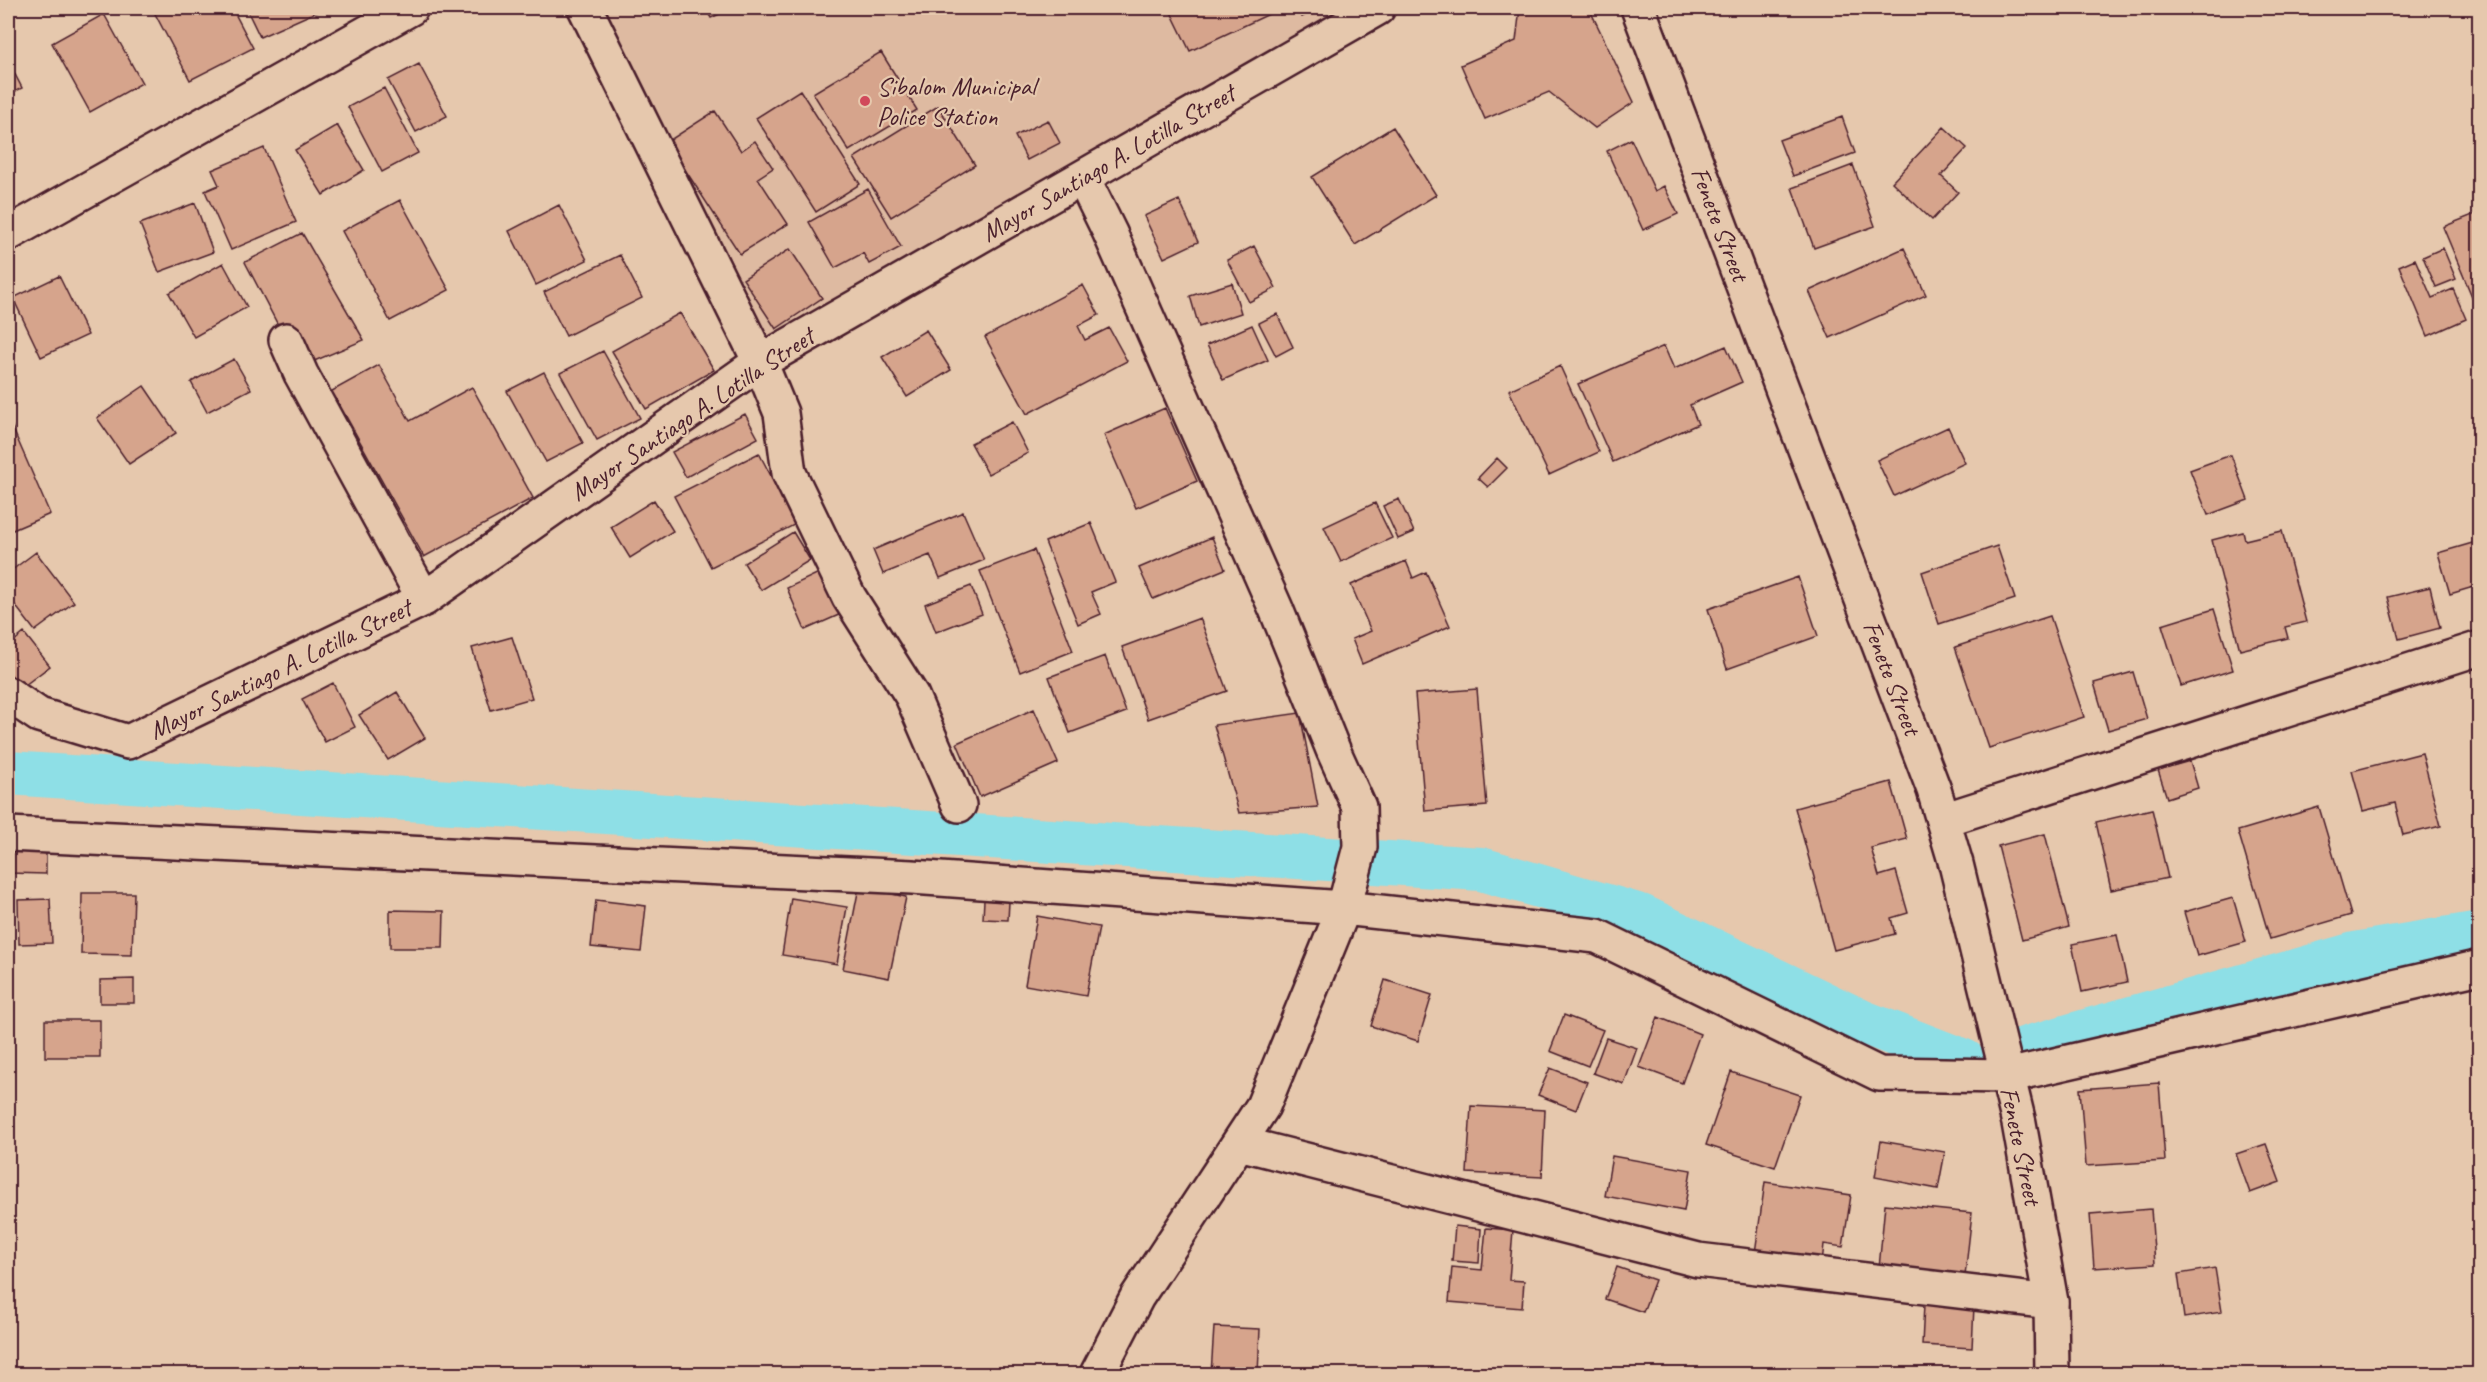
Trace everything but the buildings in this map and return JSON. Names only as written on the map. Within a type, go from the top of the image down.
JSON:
[{"type":"street","points":[[8,234],[411,8]]},
{"type":"street","points":[[585,8],[760,362],[781,413],[789,473],[849,597],[912,696],[958,805]]},
{"type":"street","name":"Mayor Santiago A. Lotilla Street","points":[[8,694],[39,714],[128,742],[424,599],[760,362],[1378,8]]},
{"type":"street","name":"Fenete Street","points":[[1638,8],[1926,768],[1943,820],[2019,1123],[2051,1302],[2052,1374]]},
{"type":"street","points":[[1083,178],[1110,233],[1276,609],[1359,807],[1360,847],[1347,899],[1263,1106],[1137,1298],[1097,1374]]},
{"type":"street","points":[[286,340],[301,374],[424,599]]},
{"type":"street","points":[[1943,820],[2480,648]]},
{"type":"street","points":[[8,834],[1347,899],[1597,936],[1879,1074],[2007,1076],[2480,967]]},
{"type":"street","points":[[1239,1143],[1698,1260],[2051,1302]]},
{"type":"shaded area","points":[[606,8],[1347,8],[767,337]]},
{"type":"waterway","points":[[8,773],[1481,869],[1641,916],[1863,1022],[1964,1061]]},
{"type":"waterway","points":[[2027,1048],[2355,954],[2480,933]]},
{"type":"place","name":"Sibalom Municipal Police Station","points":[[865,101]]}]
